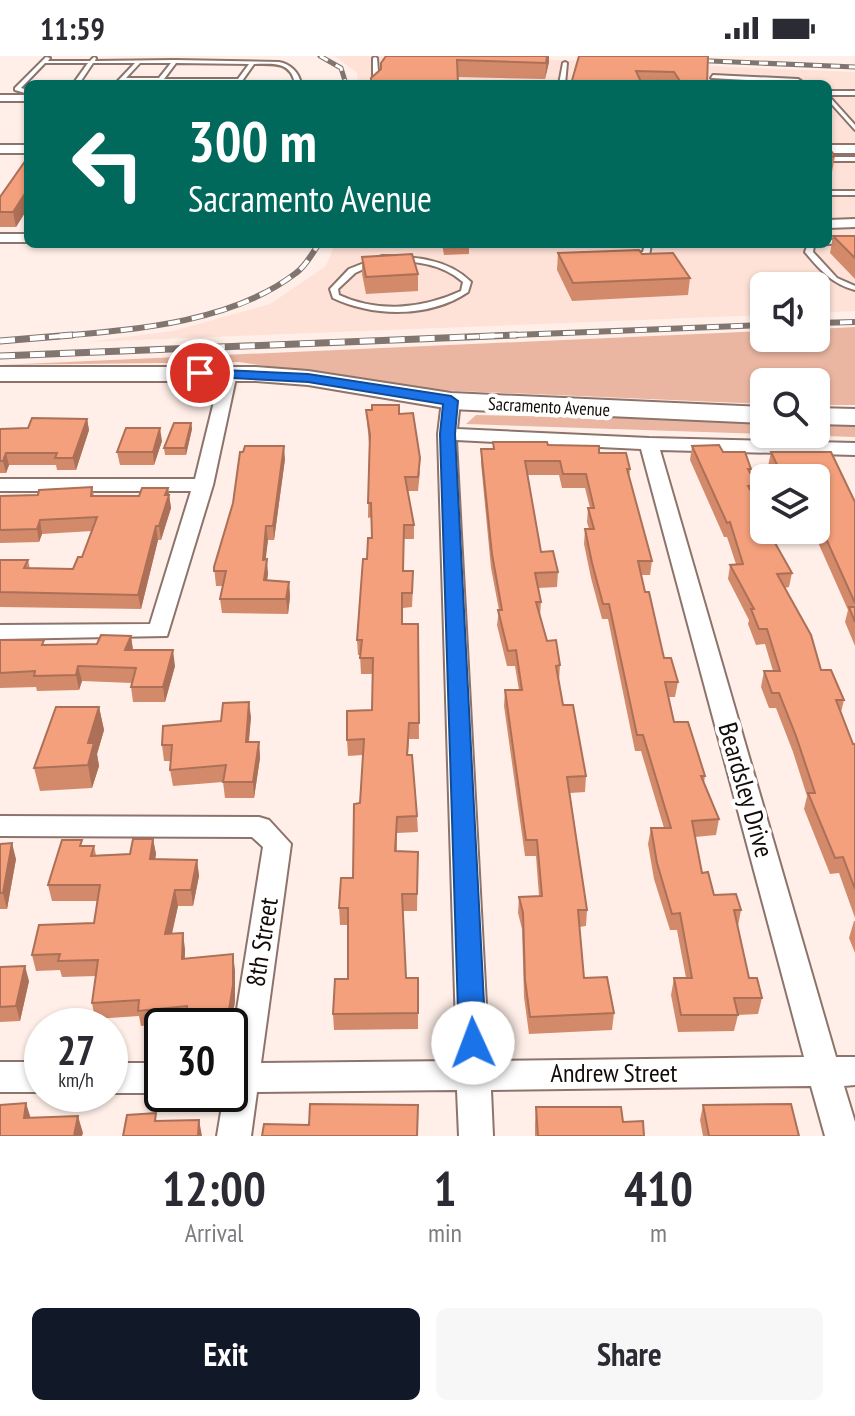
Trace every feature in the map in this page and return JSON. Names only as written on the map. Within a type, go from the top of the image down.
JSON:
[{"type":"main road","name":"Sacramento Avenue","points":[[0,374],[229,373],[308,378],[451,401],[750,415]]},
{"type":"main road","points":[[830,416],[855,417]]},
{"type":"street","points":[[0,98],[24,98]]},
{"type":"street","points":[[0,149],[24,149]]},
{"type":"street","points":[[832,149],[855,149]]},
{"type":"street","points":[[832,224],[855,223]]},
{"type":"street","points":[[0,238],[24,238]]},
{"type":"street","points":[[0,632],[159,631],[203,485],[229,373]]},
{"type":"street","points":[[451,401],[447,434],[476,1136]]},
{"type":"street","points":[[447,434],[853,452]]},
{"type":"street","name":"Beardsley Drive","points":[[649,444],[840,1071],[842,1136]]},
{"type":"street","points":[[0,485],[203,485]]},
{"type":"street","name":"8th Street","points":[[0,826],[259,827],[277,844],[248,1010]]},
{"type":"street","name":"Andrew Street","points":[[248,1078],[840,1071]]},
{"type":"street","points":[[0,1077],[24,1077]]},
{"type":"street","name":"8th Street","points":[[234,1136],[235,1112]]},
{"type":"lane","points":[[26,80],[50,56]]},
{"type":"lane","points":[[375,58],[375,80]]},
{"type":"lane","points":[[45,62],[94,59],[283,63],[298,80]]},
{"type":"lane","points":[[79,80],[94,59]]},
{"type":"lane","points":[[160,80],[175,61]]},
{"type":"lane","points":[[123,80],[139,62]]},
{"type":"lane","points":[[240,80],[253,62]]},
{"type":"lane","points":[[563,80],[565,63]]},
{"type":"lane","points":[[713,77],[774,80]]},
{"type":"lane","points":[[832,95],[855,93]]},
{"type":"lane","points":[[832,100],[855,128]]},
{"type":"lane","points":[[832,159],[855,159]]},
{"type":"lane","points":[[832,193],[855,193]]},
{"type":"lane","points":[[832,242],[855,240]]},
{"type":"lane","points":[[380,248],[382,258]]},
{"type":"lane","points":[[617,256],[646,254],[647,248]]},
{"type":"lane","points":[[812,248],[809,252],[832,279],[843,286],[855,288]]},
{"type":"lane","points":[[382,258],[414,260],[458,272],[467,282],[464,292],[432,305],[407,307],[362,305],[336,296],[334,289],[352,271],[382,258]]},
{"type":"shaded area","points":[[335,56],[457,56],[855,72],[855,311],[830,312],[830,272],[750,272],[750,316],[87,342],[173,331],[270,304],[326,266],[333,248],[832,248],[832,80],[358,80],[357,73]]},
{"type":"shaded area","points":[[855,327],[855,405],[830,405],[830,368],[750,368],[750,403],[435,390],[239,362],[0,365],[750,332],[750,352],[830,352],[830,328]]},
{"type":"shaded area","points":[[476,415],[750,421],[750,434],[466,424]]},
{"type":"shaded area","points":[[830,422],[855,423],[855,437],[830,436]]},
{"type":"building","points":[[386,56],[547,56],[546,63],[457,60],[458,80],[371,80],[381,69]]},
{"type":"building","points":[[579,56],[708,56],[707,80],[679,80],[674,72],[636,71],[640,80],[572,80]]},
{"type":"building","points":[[24,163],[24,195],[13,212],[0,212],[0,197]]},
{"type":"building","points":[[833,236],[855,236],[855,258]]},
{"type":"building","points":[[639,250],[642,254],[673,253],[690,278],[573,283],[558,253]]},
{"type":"building","points":[[412,254],[418,274],[366,277],[362,257]]},
{"type":"building","points":[[372,405],[399,405],[399,414],[413,413],[420,458],[418,477],[405,477],[414,525],[404,525],[403,571],[413,571],[412,593],[402,593],[402,624],[418,624],[419,723],[409,723],[407,755],[412,755],[417,816],[397,817],[395,851],[418,852],[417,894],[402,894],[406,978],[418,978],[418,1013],[333,1014],[335,979],[348,979],[348,908],[339,908],[341,878],[353,878],[354,804],[360,803],[364,739],[347,740],[347,711],[372,710],[373,658],[360,658],[362,640],[357,640],[363,559],[367,559],[368,538],[372,538],[371,503],[368,503],[370,435],[366,410],[372,410]]},
{"type":"building","points":[[32,418],[87,419],[73,458],[55,458],[57,453],[6,453],[0,461],[0,429],[28,428]]},
{"type":"building","points":[[174,423],[191,423],[185,448],[164,448]]},
{"type":"building","points":[[126,428],[160,428],[153,452],[117,452]]},
{"type":"building","points":[[493,442],[599,446],[599,453],[626,453],[630,469],[627,469],[652,561],[638,561],[645,592],[649,592],[664,658],[671,658],[678,682],[665,682],[674,722],[688,722],[705,776],[701,776],[719,819],[692,821],[702,873],[708,872],[714,895],[736,894],[741,910],[734,910],[749,978],[757,978],[762,998],[734,998],[738,1015],[681,1015],[674,978],[692,978],[680,913],[672,914],[657,863],[651,828],[671,828],[643,735],[637,735],[609,604],[603,604],[592,563],[585,529],[594,529],[588,508],[594,508],[586,474],[563,474],[560,461],[525,461],[541,552],[553,551],[558,572],[535,573],[541,602],[536,602],[547,641],[556,640],[560,665],[556,666],[563,705],[573,705],[586,776],[567,777],[587,910],[578,910],[584,978],[607,977],[614,1013],[530,1017],[525,980],[523,913],[519,897],[542,896],[537,840],[526,840],[505,690],[522,690],[516,650],[508,651],[498,610],[502,610],[492,554],[481,449],[494,449]]},
{"type":"building","points":[[719,445],[723,452],[745,452],[750,466],[750,544],[776,544],[792,573],[777,574],[811,635],[821,670],[831,670],[844,700],[836,700],[855,744],[855,889],[843,857],[835,858],[808,793],[815,793],[796,736],[779,693],[772,693],[764,671],[780,671],[767,629],[759,629],[751,609],[754,609],[730,565],[743,564],[730,522],[727,523],[692,446]]},
{"type":"building","points":[[245,446],[284,446],[273,526],[266,526],[263,560],[267,559],[264,580],[289,582],[286,599],[220,599],[226,571],[214,571],[214,567],[233,503],[240,452]]},
{"type":"building","points":[[771,452],[831,452],[855,502],[855,603],[828,544],[830,464],[777,464]]},
{"type":"building","points":[[92,487],[91,496],[139,496],[142,488],[168,488],[165,495],[169,495],[159,526],[156,526],[138,595],[0,592],[0,560],[28,560],[24,568],[73,569],[78,557],[82,557],[97,517],[40,520],[37,529],[0,530],[0,496],[38,495],[39,490]]},
{"type":"building","points":[[849,607],[855,607],[855,622]]},
{"type":"building","points":[[101,635],[131,636],[125,650],[173,650],[163,687],[131,687],[136,668],[78,666],[76,675],[34,676],[35,671],[0,673],[0,640],[44,640],[42,645],[97,644]]},
{"type":"building","points":[[249,702],[246,742],[259,742],[253,782],[223,782],[226,765],[170,770],[172,745],[162,745],[163,726],[221,721],[223,703]]},
{"type":"building","points":[[56,707],[99,707],[88,743],[94,743],[88,765],[34,768]]},
{"type":"building","points":[[133,839],[153,839],[150,859],[197,860],[191,890],[175,890],[165,934],[183,933],[182,959],[233,954],[229,1008],[187,1006],[138,1011],[139,1000],[92,1003],[98,960],[58,961],[60,954],[32,955],[39,925],[94,923],[100,885],[48,885],[62,840],[82,840],[80,846],[94,846],[91,856],[130,854]]},
{"type":"building","points":[[12,843],[3,893],[0,893],[0,844]]},
{"type":"building","points":[[25,966],[16,1006],[0,1007],[0,967]]},
{"type":"building","points":[[24,1103],[24,1118],[78,1116],[74,1136],[0,1136],[0,1105]]},
{"type":"building","points":[[310,1104],[418,1105],[417,1136],[262,1136],[264,1124],[309,1125]]},
{"type":"building","points":[[791,1104],[799,1136],[709,1136],[703,1105]]},
{"type":"building","points":[[536,1107],[621,1107],[623,1122],[643,1121],[644,1136],[538,1136]]},
{"type":"building","points":[[156,1113],[155,1121],[199,1120],[198,1136],[123,1136],[127,1115]]},
{"type":"railway","points":[[320,56],[341,68],[345,80]]},
{"type":"railway","points":[[687,60],[855,67]]},
{"type":"railway","points":[[56,336],[178,322],[241,304],[296,273],[316,248]]},
{"type":"railway","points":[[830,323],[855,322]]},
{"type":"railway","points":[[467,337],[750,326]]},
{"type":"railway","points":[[56,336],[72,335]]},
{"type":"railway","points":[[0,356],[516,335]]},
{"type":"railway","points":[[0,341],[56,336]]},
{"type":"railway","points":[[49,337],[56,336]]},
{"type":"route","points":[[200,373],[308,378],[451,401],[447,434],[473,1043]]}]
